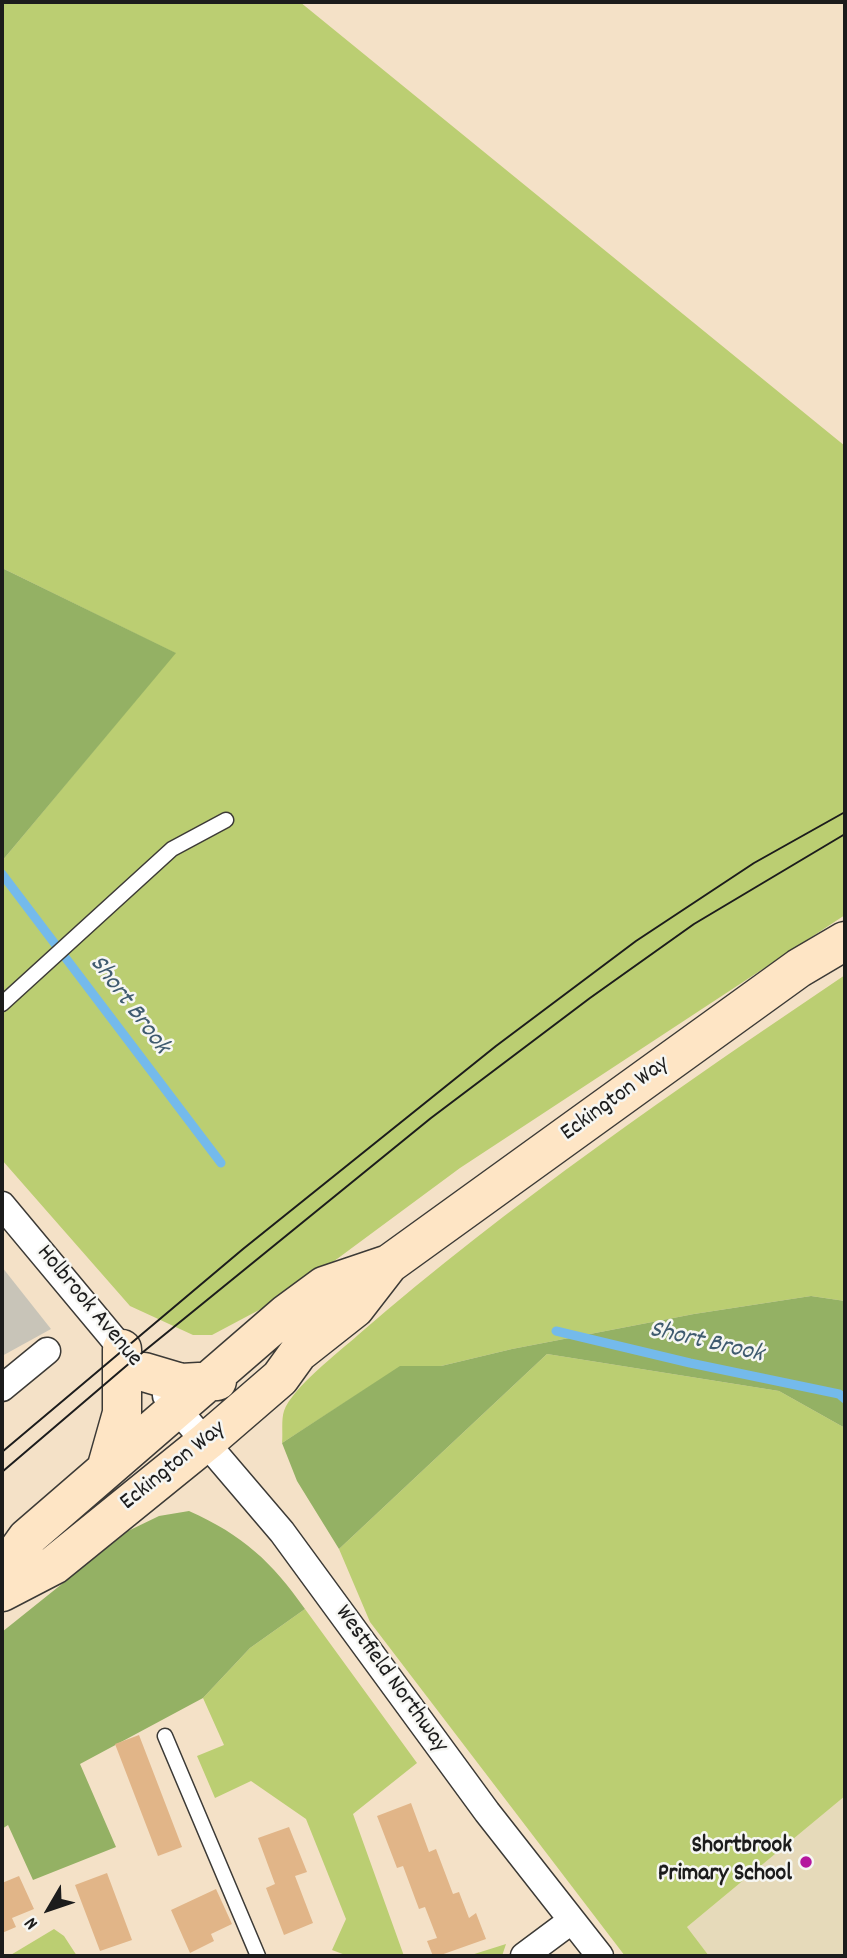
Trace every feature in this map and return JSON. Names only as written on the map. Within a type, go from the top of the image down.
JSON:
[{"type":"main road","name":"Eckington Way","points":[[2,1592],[54,1565],[207,1440],[280,1378],[298,1353],[355,1308],[389,1264],[799,968],[845,941]]},
{"type":"main road","name":"Eckington Way","points":[[2,1573],[27,1538],[107,1466],[286,1314],[324,1286],[389,1264]]},
{"type":"main road","points":[[107,1466],[133,1361],[191,1395],[271,1368],[298,1353]]},
{"type":"street","name":"Holbrook Avenue","points":[[2,1205],[133,1361]]},
{"type":"street","points":[[2,1388],[47,1351]]},
{"type":"street","name":"Westfield Northway","points":[[191,1395],[207,1440],[282,1532],[571,1921],[600,1956]]},
{"type":"street","points":[[524,1956],[571,1921]]},
{"type":"lane","points":[[2,1004],[172,849],[226,820]]},
{"type":"lane","points":[[165,1736],[258,1956]]},
{"type":"shaded area","points":[[2,1267],[51,1329],[2,1356]]},
{"type":"shaded area","name":"Shortbrook Primary School","points":[[845,1796],[845,1956],[709,1956],[687,1927]]},
{"type":"green space","points":[[2,2],[300,2],[845,446],[845,915],[460,1168],[291,1293],[212,1335],[193,1335],[130,1306],[2,1160],[2,861],[175,653],[2,568]]},
{"type":"green space","points":[[2,568],[176,653],[2,861]]},
{"type":"green space","points":[[845,975],[845,1301],[811,1296],[694,1314],[512,1349],[441,1366],[400,1367],[282,1443],[284,1411],[296,1392],[328,1360],[416,1286],[596,1148]]},
{"type":"green space","points":[[811,1296],[845,1301],[845,1428],[779,1391],[547,1354],[339,1549],[297,1481],[282,1443],[400,1366],[441,1366],[512,1349],[694,1314]]},
{"type":"green space","points":[[547,1354],[779,1391],[845,1428],[845,1796],[687,1927],[709,1956],[625,1956],[370,1622],[339,1549]]},
{"type":"green space","points":[[189,1511],[225,1530],[255,1551],[281,1577],[305,1609],[250,1648],[203,1698],[80,1764],[116,1847],[33,1880],[8,1825],[2,1829],[2,1632],[128,1531],[159,1516]]},
{"type":"green space","points":[[305,1609],[417,1763],[353,1814],[404,1956],[348,1956],[332,1950],[346,1919],[306,1819],[251,1781],[215,1798],[197,1756],[224,1745],[203,1698],[250,1648]]},
{"type":"green space","points":[[54,1929],[64,1936],[77,1956],[9,1956]]},
{"type":"green space","points":[[506,1944],[502,1956],[468,1956]]},
{"type":"building","points":[[139,1735],[182,1847],[158,1856],[115,1744]]},
{"type":"building","points":[[411,1803],[429,1852],[436,1849],[453,1894],[459,1892],[469,1918],[476,1913],[486,1939],[438,1956],[433,1956],[427,1941],[437,1938],[425,1907],[419,1909],[403,1866],[397,1868],[377,1816]]},
{"type":"building","points":[[289,1827],[307,1872],[295,1876],[313,1923],[284,1935],[266,1888],[275,1884],[258,1838]]},
{"type":"building","points":[[107,1873],[132,1940],[100,1951],[75,1885]]},
{"type":"building","points":[[19,1876],[34,1909],[12,1918],[16,1927],[2,1933],[2,1883]]},
{"type":"building","points":[[216,1889],[232,1924],[211,1934],[214,1941],[190,1953],[171,1910]]},
{"type":"waterway","name":"Short Brook","points":[[2,874],[221,1163]]},
{"type":"waterway","name":"Short Brook","points":[[556,1331],[690,1363],[839,1394],[845,1399]]},
{"type":"tram line","points":[[2,1452],[243,1249],[496,1046],[636,941],[754,863],[845,812]]},
{"type":"tram line","points":[[2,1472],[132,1361],[431,1118],[590,998],[694,924],[845,834]]},
{"type":"place","name":"Shortbrook Primary School","points":[[806,1862]]}]
